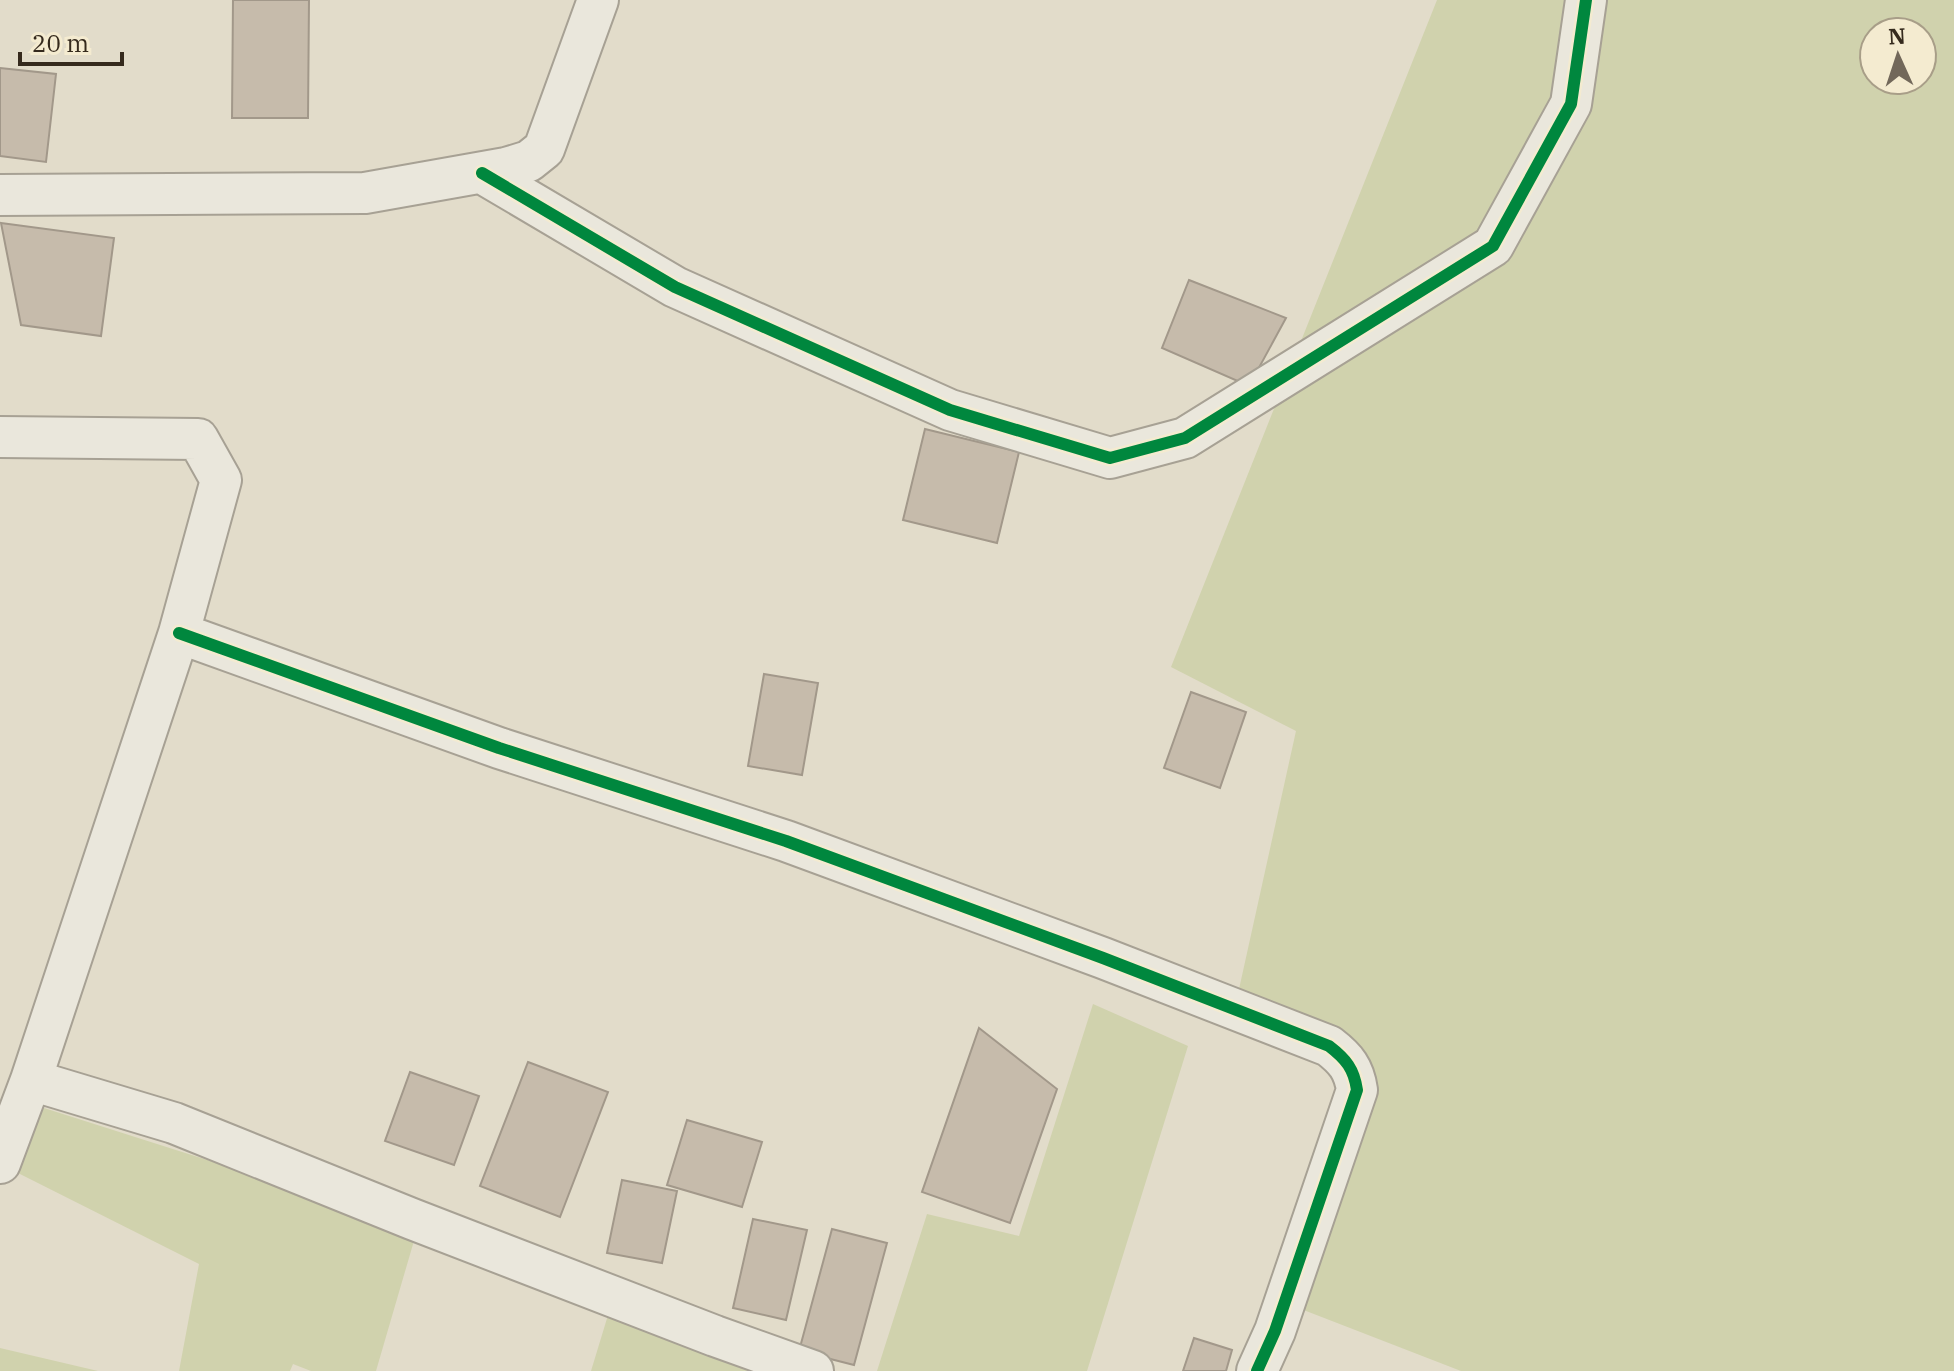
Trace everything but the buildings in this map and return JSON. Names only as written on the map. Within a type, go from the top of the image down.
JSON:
[{"type":"street","points":[[0,195],[365,193],[482,173],[529,161],[544,149],[598,0]]},
{"type":"street","points":[[482,173],[675,287],[950,410],[1110,458],[1185,438],[1493,246],[1571,104],[1586,0]]},
{"type":"street","points":[[0,437],[198,439],[221,480],[179,633],[31,1080],[0,1163]]},
{"type":"street","points":[[179,633],[499,748],[800,847],[1103,958],[1329,1046],[1344,1057],[1353,1071],[1357,1090],[1275,1331],[1257,1371]]},
{"type":"street","points":[[31,1080],[174,1123],[484,1247],[813,1371]]},
{"type":"green space","points":[[1437,0],[1954,0],[1954,1371],[1461,1371],[1265,1295],[1350,1069],[1230,1030],[1296,731],[1171,667]]},
{"type":"green space","points":[[1093,1004],[1188,1046],[1087,1371],[877,1371],[927,1214],[1019,1236]]},
{"type":"green space","points":[[44,1108],[418,1227],[376,1371],[311,1371],[293,1364],[290,1371],[179,1371],[199,1264],[12,1170]]},
{"type":"green space","points":[[612,1302],[796,1371],[591,1371]]},
{"type":"green space","points":[[0,1348],[98,1371],[0,1371]]},
{"type":"cycle path","points":[[482,173],[675,287],[950,410],[1110,458],[1185,438],[1493,246],[1571,104],[1586,0]]},
{"type":"cycle path","points":[[179,633],[499,748],[786,841],[1103,958],[1329,1046],[1348,1065],[1357,1090],[1275,1331],[1257,1371]]}]
